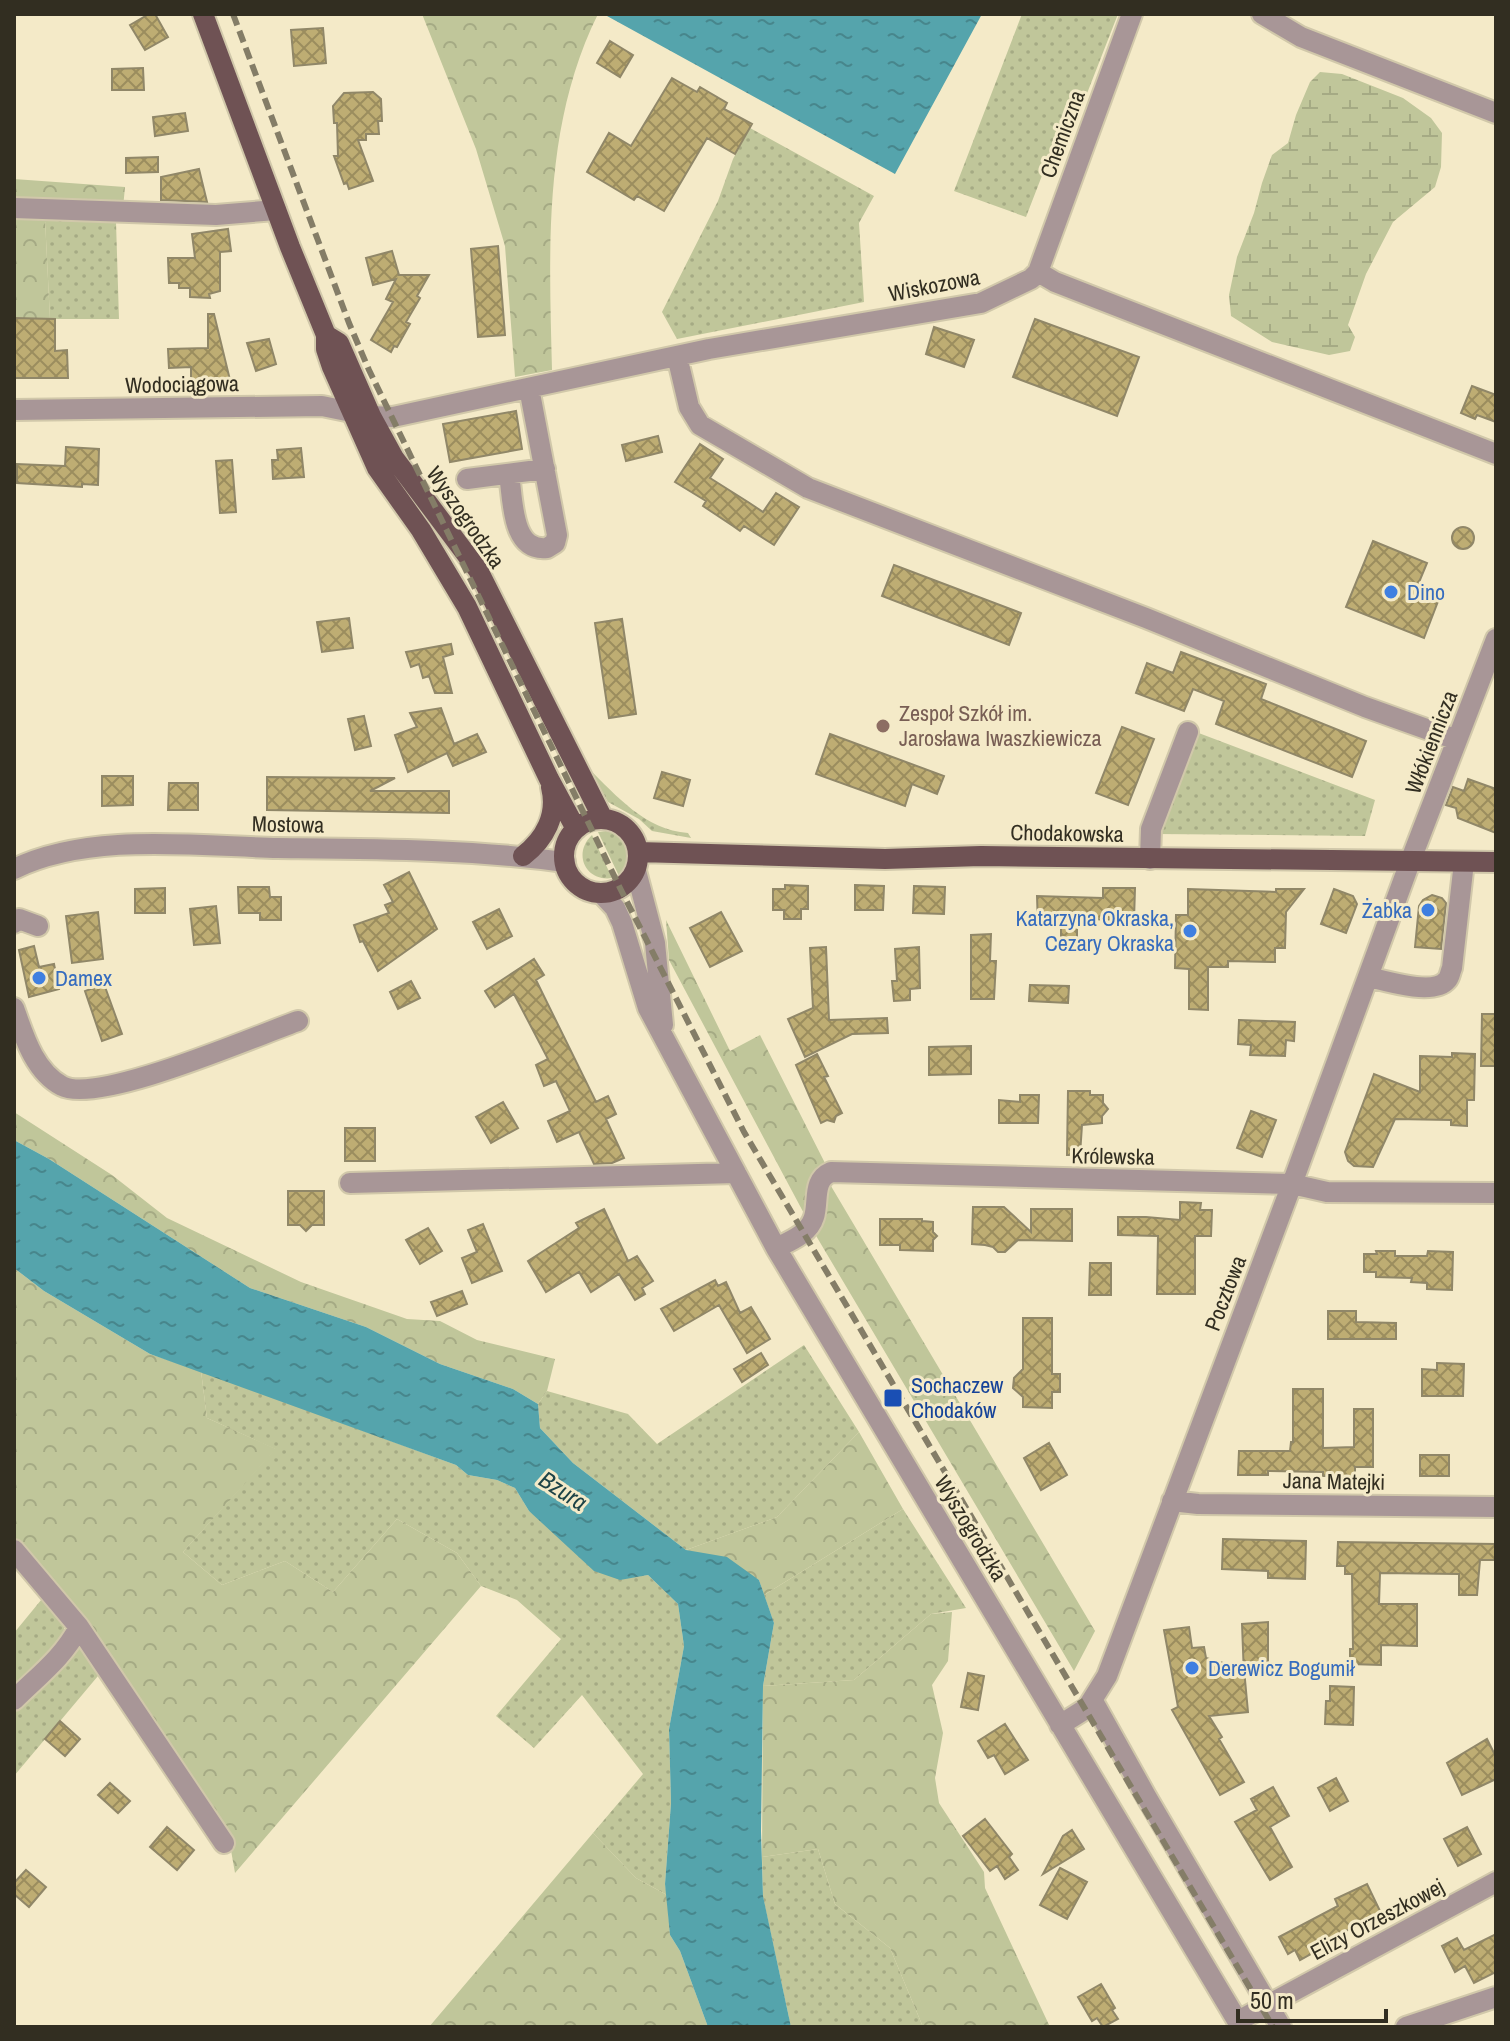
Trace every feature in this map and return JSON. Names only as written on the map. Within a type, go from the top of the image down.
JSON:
[{"type":"main road","name":"Wyszogrodzka","points":[[203,14],[326,335],[326,349],[350,412],[377,468],[421,530],[467,607],[576,829]]},
{"type":"main road","name":"Wyszogrodzka","points":[[326,335],[339,343],[371,416],[394,458],[478,570],[603,819]]},
{"type":"main road","points":[[523,856],[535,847],[550,822],[553,808],[549,779]]},
{"type":"main road","points":[[603,819],[623,826],[636,842],[637,861],[620,888],[601,893],[581,887],[573,880],[565,862],[565,847],[576,829],[589,821],[603,819]]},
{"type":"main road","name":"Chodakowska","points":[[637,861],[981,856],[1496,862]]},
{"type":"street","name":"Chemiczna","points":[[1038,272],[1132,14]]},
{"type":"street","points":[[1262,14],[1301,37],[1496,113]]},
{"type":"street","points":[[14,208],[216,215],[276,210]]},
{"type":"street","points":[[1038,272],[1055,282],[1496,454]]},
{"type":"street","name":"Wiskozowa","points":[[350,412],[393,417],[677,356],[981,303],[1031,279],[1038,272]]},
{"type":"street","points":[[677,356],[689,407],[700,425],[808,488],[1146,618],[1365,707],[1457,740]]},
{"type":"street","points":[[509,474],[518,529],[523,540],[529,546],[547,548],[555,543],[557,535],[529,388]]},
{"type":"street","name":"Wodociągowa","points":[[14,410],[322,406],[350,412]]},
{"type":"street","points":[[467,479],[545,469]]},
{"type":"street","name":"Włókiennicza","points":[[1410,862],[1496,639]]},
{"type":"street","points":[[1150,859],[1151,829],[1188,732]]},
{"type":"street","name":"Mostowa","points":[[14,869],[56,853],[107,846],[394,850],[523,856],[565,862]]},
{"type":"street","name":"Wyszogrodzka","points":[[637,861],[655,943],[661,1011],[668,1048]]},
{"type":"street","name":"Pocztowa","points":[[1060,1725],[1087,1708],[1107,1676],[1410,862]]},
{"type":"street","points":[[1369,977],[1399,985],[1423,987],[1437,986],[1447,980],[1452,968],[1464,862]]},
{"type":"street","name":"Wyszogrodzka","points":[[601,893],[615,908],[622,923],[648,1008],[776,1248],[1240,2024]]},
{"type":"street","points":[[14,923],[19,919],[38,926]]},
{"type":"street","points":[[14,1008],[29,1049],[45,1072],[60,1085],[73,1090],[117,1085],[298,1021]]},
{"type":"street","name":"Królewska","points":[[776,1248],[796,1238],[809,1226],[815,1217],[818,1187],[826,1174],[831,1172],[1292,1184],[1327,1192],[1496,1193]]},
{"type":"street","points":[[350,1183],[736,1173]]},
{"type":"street","name":"Jana Matejki","points":[[1172,1501],[1198,1504],[1496,1507]]},
{"type":"street","points":[[14,1550],[79,1627],[224,1843]]},
{"type":"street","points":[[14,1700],[54,1664],[79,1627]]},
{"type":"street","points":[[1093,1701],[1281,2027]]},
{"type":"street","name":"Elizy Orzeszkowej","points":[[1240,2024],[1269,2005],[1496,1882]]},
{"type":"street","points":[[1406,2027],[1496,1997]]},
{"type":"green space","points":[[422,14],[598,14],[580,56],[558,144],[551,233],[552,370],[515,377],[505,246],[476,149]]},
{"type":"green space","points":[[1022,14],[1118,14],[1077,119],[1065,116],[1026,217],[954,191]]},
{"type":"green space","points":[[1320,72],[1342,74],[1403,98],[1431,118],[1442,133],[1441,167],[1435,187],[1393,222],[1366,274],[1348,325],[1355,337],[1350,351],[1329,355],[1272,342],[1231,316],[1229,295],[1237,257],[1272,155],[1288,143],[1310,82]]},
{"type":"green space","points":[[750,128],[874,196],[859,223],[864,302],[677,339],[662,312],[718,201],[733,159]]},
{"type":"green space","points":[[14,179],[125,187],[123,208],[14,203]]},
{"type":"green space","points":[[14,218],[45,219],[50,319],[14,318]]},
{"type":"green space","points":[[45,219],[116,222],[119,319],[50,319]]},
{"type":"green space","points":[[1196,732],[1375,800],[1365,836],[1157,834]]},
{"type":"green space","points":[[588,768],[633,810],[658,826],[688,833],[691,838],[652,831],[639,819],[608,802]]},
{"type":"green space","points":[[606,831],[621,837],[628,849],[628,862],[619,876],[598,832]]},
{"type":"green space","points":[[592,835],[612,878],[595,876],[585,865],[583,850]]},
{"type":"green space","points":[[666,920],[730,1051],[760,1035],[828,1169],[808,1221],[669,960]]},
{"type":"green space","points":[[14,1112],[112,1175],[167,1218],[301,1282],[407,1319],[440,1321],[477,1340],[555,1359],[547,1391],[538,1404],[513,1389],[440,1364],[366,1327],[250,1288],[49,1159],[14,1140]]},
{"type":"green space","points":[[828,1181],[1095,1631],[1074,1671],[815,1234],[824,1220]]},
{"type":"green space","points":[[14,1268],[44,1291],[150,1354],[201,1371],[207,1418],[276,1449],[183,1552],[222,1585],[285,1561],[333,1592],[397,1519],[457,1553],[481,1586],[235,1873],[229,1839],[86,1624],[56,1583],[14,1539]]},
{"type":"green space","points":[[804,1345],[859,1432],[777,1517],[686,1550],[573,1463],[540,1428],[538,1404],[547,1391],[628,1414],[657,1444]]},
{"type":"green space","points":[[201,1371],[456,1465],[468,1475],[497,1480],[515,1488],[529,1511],[620,1579],[648,1575],[678,1604],[684,1646],[669,1729],[671,1803],[665,1884],[667,1895],[636,1878],[593,1833],[643,1774],[582,1695],[534,1748],[496,1716],[561,1639],[517,1600],[481,1586],[457,1553],[397,1519],[333,1592],[285,1561],[222,1585],[183,1552],[275,1449],[207,1418]]},
{"type":"green space","points":[[859,1432],[903,1509],[764,1595],[759,1580],[686,1550],[777,1517]]},
{"type":"green space","points":[[903,1509],[966,1608],[931,1614],[854,1680],[763,1686],[774,1623],[764,1595]]},
{"type":"green space","points":[[46,1594],[64,1627],[65,1635],[14,1693],[14,1633]]},
{"type":"green space","points":[[952,1612],[948,1661],[932,1685],[943,1733],[935,1778],[939,1803],[984,1872],[985,1888],[1050,2027],[923,2027],[890,1948],[835,1904],[818,1849],[762,1857],[763,1686],[854,1680],[931,1614]]},
{"type":"green space","points":[[83,1645],[103,1670],[14,1776],[14,1709],[77,1646]]},
{"type":"green space","points":[[593,1833],[636,1878],[667,1895],[670,1935],[680,1951],[708,2027],[429,2027]]},
{"type":"green space","points":[[818,1849],[835,1904],[890,1948],[923,2027],[791,2027],[763,1897],[762,1857]]},
{"type":"water","points":[[982,14],[895,174],[607,16]]},
{"type":"water","name":"Bzura","points":[[14,1140],[49,1159],[250,1288],[366,1327],[440,1364],[513,1389],[538,1404],[540,1428],[573,1463],[686,1550],[727,1557],[759,1580],[774,1623],[763,1686],[763,1896],[791,2027],[708,2027],[680,1951],[670,1935],[665,1884],[671,1803],[669,1729],[684,1646],[678,1604],[648,1575],[620,1580],[594,1571],[529,1511],[515,1488],[497,1480],[468,1475],[456,1465],[150,1354],[44,1291],[14,1268]]},
{"type":"building","points":[[149,14],[155,14],[168,37],[145,50],[130,25]]},
{"type":"building","points":[[323,28],[326,63],[294,66],[291,30]]},
{"type":"building","points":[[610,41],[633,55],[620,77],[597,63]]},
{"type":"building","points":[[143,68],[144,90],[112,90],[112,69]]},
{"type":"building","points":[[672,78],[697,92],[700,87],[727,103],[724,109],[752,124],[735,154],[707,138],[664,211],[637,196],[634,200],[587,172],[609,133],[631,146]]},
{"type":"building","points":[[373,92],[381,99],[379,134],[366,134],[366,140],[358,140],[373,181],[349,189],[347,183],[344,184],[334,156],[338,156],[333,106],[344,93]]},
{"type":"building","points":[[185,113],[188,131],[155,136],[153,117]]},
{"type":"building","points":[[158,157],[158,172],[126,173],[126,158]]},
{"type":"building","points":[[199,169],[207,202],[161,200],[161,177]]},
{"type":"building","points":[[228,229],[231,251],[220,252],[220,291],[209,294],[210,298],[190,297],[190,288],[179,288],[179,283],[169,283],[168,258],[195,258],[192,234]]},
{"type":"building","points":[[498,246],[505,335],[478,337],[471,249]]},
{"type":"building","points":[[392,251],[399,275],[429,275],[406,322],[410,324],[391,352],[371,340],[393,302],[386,299],[396,279],[373,285],[366,258]]},
{"type":"building","points":[[208,314],[214,314],[230,380],[222,382],[221,386],[191,386],[191,367],[169,368],[168,349],[208,348]]},
{"type":"building","points":[[14,318],[55,319],[55,351],[67,350],[68,378],[14,378]]},
{"type":"building","points":[[1035,319],[1139,357],[1117,416],[1013,377]]},
{"type":"building","points":[[934,327],[974,340],[964,367],[926,354]]},
{"type":"building","points":[[269,339],[276,364],[256,371],[247,343]]},
{"type":"building","points":[[1472,386],[1496,395],[1496,422],[1461,413]]},
{"type":"building","points":[[516,411],[522,449],[450,462],[443,424]]},
{"type":"building","points":[[658,436],[662,452],[626,461],[622,445]]},
{"type":"building","points":[[700,444],[723,459],[710,478],[763,512],[776,493],[799,507],[774,545],[744,526],[740,531],[703,506],[706,501],[675,482]]},
{"type":"building","points":[[66,447],[99,449],[98,485],[17,483],[17,464],[65,466]]},
{"type":"building","points":[[301,448],[304,477],[273,479],[272,460],[278,460],[277,450]]},
{"type":"building","points":[[232,460],[236,512],[220,513],[216,461]]},
{"type":"building","points":[[1463,527],[1471,530],[1474,538],[1471,546],[1463,549],[1455,546],[1452,538],[1455,530]]},
{"type":"building","name":"Dino","points":[[1373,541],[1427,563],[1417,587],[1440,596],[1424,638],[1346,607]]},
{"type":"building","points":[[894,565],[1021,613],[1009,645],[882,596]]},
{"type":"building","points":[[349,618],[353,648],[322,652],[317,622]]},
{"type":"building","points":[[622,619],[636,714],[609,718],[595,623]]},
{"type":"building","points":[[451,644],[453,654],[443,657],[452,693],[435,693],[429,676],[423,678],[419,664],[411,667],[406,652]]},
{"type":"building","points":[[1181,652],[1266,684],[1261,699],[1366,741],[1352,777],[1216,724],[1224,701],[1193,689],[1184,711],[1136,693],[1147,663],[1173,673]]},
{"type":"building","points":[[441,708],[454,744],[477,734],[486,752],[453,766],[447,753],[408,772],[395,735],[417,727],[410,713]]},
{"type":"building","points":[[364,716],[371,746],[355,750],[348,719]]},
{"type":"building","points":[[1122,727],[1154,739],[1128,805],[1096,793]]},
{"type":"building","points":[[830,734],[944,776],[937,794],[912,784],[905,806],[816,774]]},
{"type":"building","points":[[662,772],[690,780],[683,806],[654,798]]},
{"type":"building","points":[[102,776],[133,776],[133,805],[102,806]]},
{"type":"building","points":[[267,777],[395,778],[370,791],[449,791],[449,813],[267,810]]},
{"type":"building","points":[[1468,779],[1496,789],[1496,833],[1458,818],[1456,808],[1446,805],[1453,787],[1464,791]]},
{"type":"building","points":[[169,783],[198,783],[198,810],[168,810]]},
{"type":"building","points":[[409,872],[437,929],[378,971],[363,941],[360,942],[354,925],[389,913],[385,905],[393,902],[384,885]]},
{"type":"building","points":[[785,885],[808,886],[808,909],[801,909],[801,919],[784,919],[784,910],[773,910],[773,889],[785,889]]},
{"type":"building","points":[[855,885],[884,886],[883,910],[855,910]]},
{"type":"building","points":[[914,886],[945,887],[944,914],[913,913]]},
{"type":"building","points":[[238,887],[269,887],[270,897],[281,897],[281,920],[260,920],[260,913],[239,913]]},
{"type":"building","points":[[165,888],[165,913],[135,913],[135,889]]},
{"type":"building","points":[[1103,888],[1135,888],[1134,920],[1077,919],[1077,944],[1061,943],[1061,927],[1038,926],[1037,896],[1103,898]]},
{"type":"building","points":[[1188,889],[1276,892],[1276,889],[1304,889],[1286,912],[1285,948],[1275,948],[1275,962],[1228,961],[1228,967],[1208,967],[1208,1010],[1189,1009],[1189,969],[1175,968],[1176,915],[1188,915]]},
{"type":"building","points":[[1334,889],[1353,896],[1357,904],[1346,933],[1321,924]]},
{"type":"building","points":[[1432,895],[1446,903],[1441,949],[1415,947],[1419,906]]},
{"type":"building","points":[[216,906],[220,943],[194,945],[190,909]]},
{"type":"building","points":[[499,909],[512,936],[487,949],[473,922]]},
{"type":"building","points":[[98,912],[103,959],[72,963],[66,916]]},
{"type":"building","points":[[721,912],[742,951],[710,967],[690,928]]},
{"type":"building","points":[[991,934],[990,961],[996,961],[994,999],[971,999],[971,935]]},
{"type":"building","points":[[34,946],[39,967],[54,964],[59,989],[29,997],[19,950]]},
{"type":"building","points":[[826,947],[829,1020],[887,1018],[888,1033],[852,1034],[805,1057],[788,1019],[813,1008],[810,948]]},
{"type":"building","points":[[919,947],[920,988],[910,989],[910,1000],[894,1001],[892,981],[897,981],[895,949]]},
{"type":"building","points":[[534,959],[544,975],[536,980],[596,1102],[608,1096],[616,1114],[606,1119],[624,1158],[612,1163],[594,1164],[579,1132],[557,1142],[548,1121],[570,1111],[556,1081],[544,1086],[536,1065],[548,1059],[514,994],[495,1007],[485,991]]},
{"type":"building","points":[[411,981],[420,998],[398,1009],[390,992]]},
{"type":"building","points":[[104,984],[122,1034],[102,1041],[85,991]]},
{"type":"building","points":[[1030,985],[1069,986],[1068,1003],[1029,1001]]},
{"type":"building","points":[[1482,1014],[1496,1014],[1496,1066],[1481,1066]]},
{"type":"building","points":[[1239,1020],[1295,1022],[1294,1041],[1286,1040],[1285,1056],[1250,1055],[1251,1045],[1238,1044]]},
{"type":"building","points":[[971,1046],[971,1074],[929,1075],[929,1047]]},
{"type":"building","points":[[1452,1053],[1475,1054],[1474,1100],[1467,1100],[1467,1126],[1451,1125],[1451,1120],[1395,1119],[1373,1167],[1354,1166],[1348,1161],[1345,1152],[1374,1074],[1420,1092],[1420,1056],[1452,1057]]},
{"type":"building","points":[[817,1054],[828,1076],[824,1077],[842,1113],[836,1116],[834,1122],[827,1120],[821,1123],[796,1065]]},
{"type":"building","points":[[1068,1091],[1090,1091],[1090,1095],[1103,1095],[1103,1103],[1108,1109],[1102,1116],[1102,1123],[1082,1125],[1080,1155],[1067,1155]]},
{"type":"building","points":[[1020,1095],[1039,1095],[1038,1123],[999,1123],[999,1100],[1020,1102]]},
{"type":"building","points":[[503,1102],[518,1128],[491,1143],[476,1117]]},
{"type":"building","points":[[1251,1111],[1276,1120],[1262,1157],[1237,1148]]},
{"type":"building","points":[[345,1128],[375,1128],[375,1161],[345,1161]]},
{"type":"building","points":[[288,1191],[324,1191],[324,1225],[312,1225],[306,1231],[300,1225],[288,1225]]},
{"type":"building","points":[[1180,1202],[1201,1203],[1200,1210],[1212,1210],[1211,1236],[1195,1236],[1195,1294],[1157,1294],[1158,1236],[1118,1235],[1118,1217],[1180,1220]]},
{"type":"building","points":[[973,1207],[1004,1207],[1031,1232],[1031,1209],[1072,1209],[1072,1241],[1018,1240],[1005,1252],[972,1244]]},
{"type":"building","points":[[604,1209],[628,1261],[637,1256],[653,1281],[642,1288],[645,1294],[635,1300],[619,1274],[591,1292],[579,1272],[546,1292],[528,1261],[579,1228],[576,1223]]},
{"type":"building","points":[[880,1219],[933,1222],[933,1232],[937,1236],[933,1240],[933,1251],[900,1250],[900,1245],[880,1245]]},
{"type":"building","points":[[483,1224],[502,1271],[472,1283],[462,1258],[477,1252],[468,1230]]},
{"type":"building","points":[[428,1228],[442,1251],[420,1264],[406,1240]]},
{"type":"building","points":[[1376,1251],[1395,1251],[1395,1256],[1427,1256],[1428,1251],[1453,1252],[1452,1290],[1427,1289],[1427,1283],[1411,1282],[1412,1278],[1376,1277],[1376,1272],[1364,1272],[1364,1254],[1377,1254]]},
{"type":"building","points":[[1090,1263],[1111,1263],[1111,1295],[1089,1295]]},
{"type":"building","points":[[715,1280],[718,1286],[726,1282],[740,1313],[751,1307],[770,1339],[747,1353],[719,1305],[674,1331],[661,1309]]},
{"type":"building","points":[[462,1291],[467,1304],[437,1316],[431,1302]]},
{"type":"building","points":[[1328,1311],[1356,1311],[1356,1322],[1396,1323],[1396,1339],[1328,1339]]},
{"type":"building","points":[[1023,1318],[1052,1318],[1052,1374],[1060,1374],[1060,1392],[1052,1392],[1052,1408],[1023,1407],[1023,1397],[1013,1388],[1014,1378],[1023,1369]]},
{"type":"building","points":[[761,1353],[768,1365],[742,1382],[734,1369]]},
{"type":"building","points":[[1437,1363],[1464,1364],[1463,1396],[1422,1396],[1422,1369],[1437,1370]]},
{"type":"building","points":[[1293,1389],[1323,1389],[1323,1448],[1354,1447],[1354,1409],[1373,1409],[1373,1467],[1355,1467],[1355,1476],[1268,1471],[1268,1475],[1238,1475],[1239,1451],[1290,1451],[1293,1442]]},
{"type":"building","points":[[1049,1443],[1067,1475],[1041,1490],[1024,1458]]},
{"type":"building","points":[[1420,1455],[1449,1455],[1449,1476],[1420,1476]]},
{"type":"building","points":[[1223,1539],[1306,1541],[1305,1579],[1268,1578],[1268,1571],[1222,1569]]},
{"type":"building","points":[[1338,1542],[1496,1544],[1496,1560],[1480,1560],[1477,1595],[1459,1595],[1459,1574],[1380,1573],[1379,1604],[1417,1604],[1417,1646],[1381,1645],[1381,1665],[1350,1664],[1350,1649],[1353,1649],[1352,1574],[1345,1574],[1345,1566],[1337,1566]]},
{"type":"building","points":[[1268,1622],[1268,1674],[1244,1676],[1242,1624]]},
{"type":"building","points":[[1189,1627],[1192,1648],[1204,1647],[1206,1658],[1244,1669],[1248,1712],[1209,1716],[1244,1782],[1220,1795],[1172,1710],[1178,1707],[1164,1630]]},
{"type":"building","points":[[968,1673],[984,1676],[978,1710],[961,1707]]},
{"type":"building","points":[[1330,1686],[1354,1687],[1353,1725],[1325,1724]]},
{"type":"building","points":[[60,1721],[80,1739],[65,1756],[45,1739]]},
{"type":"building","points":[[1005,1724],[1028,1760],[1005,1774],[994,1755],[988,1758],[978,1741]]},
{"type":"building","points":[[1487,1739],[1496,1757],[1496,1779],[1462,1795],[1447,1763]]},
{"type":"building","points":[[1336,1778],[1348,1801],[1330,1811],[1318,1788]]},
{"type":"building","points":[[110,1783],[130,1801],[118,1813],[98,1795]]},
{"type":"building","points":[[1273,1787],[1289,1816],[1270,1827],[1292,1867],[1270,1880],[1235,1822],[1257,1810],[1251,1799]]},
{"type":"building","points":[[985,1819],[1012,1854],[1009,1857],[1018,1870],[1005,1879],[997,1866],[990,1871],[963,1836]]},
{"type":"building","points":[[167,1827],[194,1850],[177,1870],[150,1847]]},
{"type":"building","points":[[1467,1827],[1481,1854],[1458,1866],[1444,1839]]},
{"type":"building","points":[[1072,1830],[1084,1849],[1043,1874],[1063,1836]]},
{"type":"building","points":[[1060,1868],[1087,1882],[1067,1919],[1040,1905]]},
{"type":"building","points":[[26,1870],[46,1887],[29,1907],[14,1894],[14,1883]]},
{"type":"building","points":[[1367,1884],[1381,1913],[1336,1936],[1325,1943],[1327,1945],[1300,1960],[1295,1950],[1288,1954],[1279,1937],[1338,1906],[1335,1899]]},
{"type":"building","points":[[1496,1934],[1496,1972],[1474,1983],[1465,1966],[1455,1972],[1442,1946],[1457,1938],[1464,1950]]},
{"type":"building","points":[[1101,1984],[1118,2019],[1103,2027],[1097,2018],[1092,2021],[1078,1997]]},
{"type":"railway","points":[[233,14],[369,370],[620,888],[744,1132],[1273,2027]]},
{"type":"place","name":"Dino","points":[[1391,592]]},
{"type":"place","name":"Zespoł Szkół im. Jarosława Iwaszkiewicza","points":[[883,726]]},
{"type":"place","name":"Żabka","points":[[1428,910]]},
{"type":"place","name":"Katarzyna Okraska, Cezary Okraska","points":[[1190,931]]},
{"type":"place","name":"Damex","points":[[39,978]]},
{"type":"place","name":"Sochaczew Chodaków","points":[[893,1398]]},
{"type":"place","name":"Derewicz Bogumił","points":[[1192,1668]]}]
